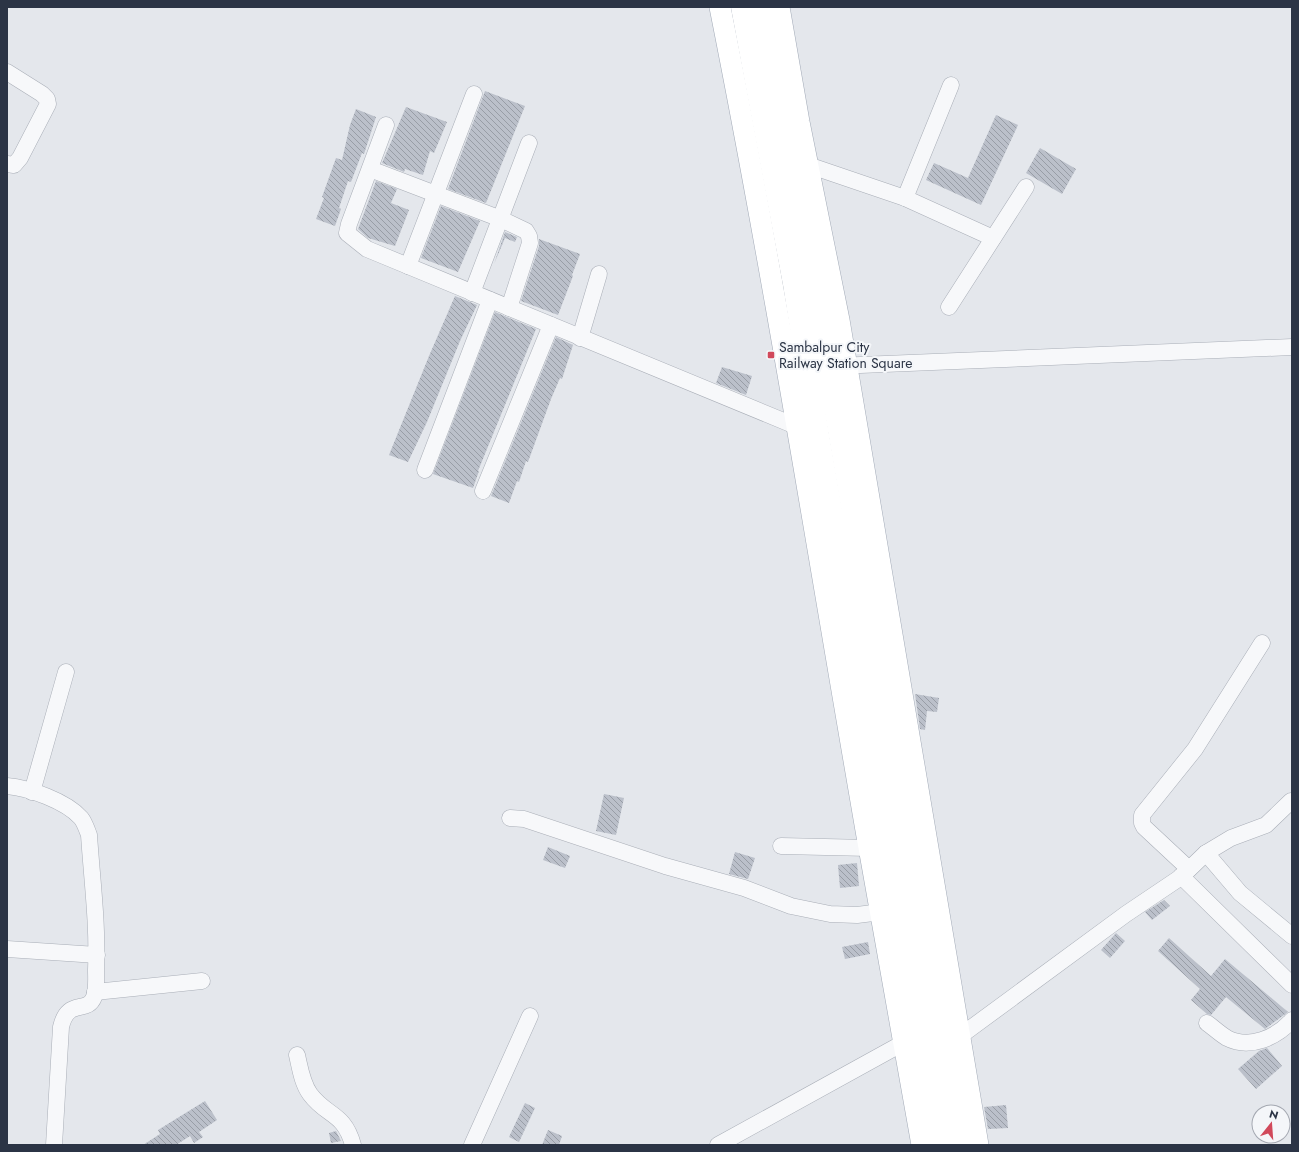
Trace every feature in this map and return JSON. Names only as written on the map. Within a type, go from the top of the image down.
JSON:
[{"type":"highway","points":[[742,7],[794,284],[817,368],[952,1042],[959,1145]]},
{"type":"highway","points":[[760,7],[941,1145]]},
{"type":"main road","points":[[720,7],[817,368]]},
{"type":"main road","points":[[779,7],[808,165],[817,368],[798,427],[869,848],[905,1042],[922,1145]]},
{"type":"main road","points":[[952,1042],[978,1145]]},
{"type":"street","points":[[7,72],[42,94],[47,99],[48,104],[20,158],[14,165],[7,164]]},
{"type":"street","points":[[905,198],[951,85]]},
{"type":"street","points":[[408,266],[474,94]]},
{"type":"street","points":[[386,125],[347,233],[367,249],[798,427]]},
{"type":"street","points":[[472,293],[530,143]]},
{"type":"street","points":[[808,165],[905,198],[994,238]]},
{"type":"street","points":[[370,169],[526,230],[529,236],[530,244],[509,308]]},
{"type":"street","points":[[949,307],[1026,187]]},
{"type":"street","points":[[580,338],[599,274]]},
{"type":"street","points":[[425,470],[490,300]]},
{"type":"street","points":[[483,491],[551,326]]},
{"type":"street","points":[[817,368],[1292,347]]},
{"type":"street","points":[[1262,643],[1195,749],[1142,815],[1142,823],[1185,873],[1292,985]]},
{"type":"street","points":[[32,792],[66,672]]},
{"type":"street","points":[[7,786],[45,796],[69,807],[82,819],[89,835],[97,955],[96,992],[92,1002],[86,1006],[71,1009],[64,1018],[54,1145]]},
{"type":"street","points":[[952,1042],[1185,873],[1206,854],[1231,838],[1266,825],[1291,801]]},
{"type":"street","points":[[510,818],[524,819],[665,866],[744,888],[791,906],[830,914],[856,915],[881,912]]},
{"type":"street","points":[[781,846],[869,848]]},
{"type":"street","points":[[1206,854],[1240,893],[1292,936]]},
{"type":"street","points":[[7,950],[97,955]]},
{"type":"street","points":[[96,992],[202,981]]},
{"type":"street","points":[[472,1145],[530,1016]]},
{"type":"street","points":[[1207,1023],[1228,1038],[1243,1042],[1271,1038],[1284,1029],[1292,1020]]},
{"type":"street","points":[[718,1145],[905,1042]]},
{"type":"street","points":[[297,1055],[303,1079],[309,1092],[318,1103],[344,1124],[349,1132],[353,1145]]},
{"type":"building","points":[[485,91],[525,106],[486,203],[448,189]]},
{"type":"building","points":[[406,107],[447,122],[434,153],[430,151],[423,175],[405,169],[404,172],[382,163]]},
{"type":"building","points":[[356,109],[376,117],[364,154],[362,153],[351,182],[348,181],[335,226],[316,219],[336,158],[342,160],[350,125]]},
{"type":"building","points":[[996,115],[1018,125],[981,205],[926,180],[934,163],[968,178]]},
{"type":"building","points":[[1040,148],[1076,169],[1062,194],[1026,173]]},
{"type":"building","points":[[376,181],[397,189],[391,203],[409,210],[395,246],[368,238],[358,229]]},
{"type":"building","points":[[441,206],[480,221],[458,272],[421,258]]},
{"type":"building","points":[[505,232],[517,237],[515,242],[505,238],[494,264]]},
{"type":"building","points":[[539,239],[580,254],[558,315],[521,301],[539,246]]},
{"type":"building","points":[[455,296],[477,305],[460,341],[427,422],[408,462],[389,455]]},
{"type":"building","points":[[495,312],[536,329],[478,471],[473,488],[433,474]]},
{"type":"building","points":[[556,337],[573,345],[562,379],[560,378],[551,399],[528,462],[526,461],[519,482],[517,481],[509,503],[491,496]]},
{"type":"building","points":[[722,367],[752,376],[746,395],[716,383]]},
{"type":"building","points":[[915,694],[939,698],[937,712],[927,711],[925,730],[920,729]]},
{"type":"building","points":[[604,794],[624,798],[616,835],[596,831]]},
{"type":"building","points":[[548,847],[570,856],[565,868],[543,860]]},
{"type":"building","points":[[735,852],[755,858],[748,879],[729,874]]},
{"type":"building","points":[[857,863],[859,886],[840,888],[838,865]]},
{"type":"building","points":[[1164,900],[1170,906],[1152,920],[1145,912]]},
{"type":"building","points":[[1116,933],[1125,941],[1110,958],[1101,950]]},
{"type":"building","points":[[1169,938],[1211,976],[1225,959],[1288,1012],[1265,1029],[1226,997],[1211,1015],[1207,1014],[1191,1000],[1200,989],[1158,951]]},
{"type":"building","points":[[868,942],[870,954],[845,959],[842,947]]},
{"type":"building","points":[[1267,1048],[1282,1066],[1256,1089],[1238,1069],[1259,1051]]},
{"type":"building","points":[[205,1101],[217,1120],[199,1132],[203,1137],[194,1143],[190,1136],[176,1145],[143,1145],[160,1134],[158,1130]]},
{"type":"building","points":[[525,1103],[535,1108],[519,1142],[509,1137]]},
{"type":"building","points":[[1006,1105],[1008,1128],[988,1129],[984,1107]]},
{"type":"building","points":[[548,1130],[562,1136],[559,1145],[542,1145]]},
{"type":"building","points":[[336,1131],[341,1141],[331,1143],[329,1133]]},
{"type":"place","name":"Sambalpur City Railway Station Square","points":[[771,355]]}]
